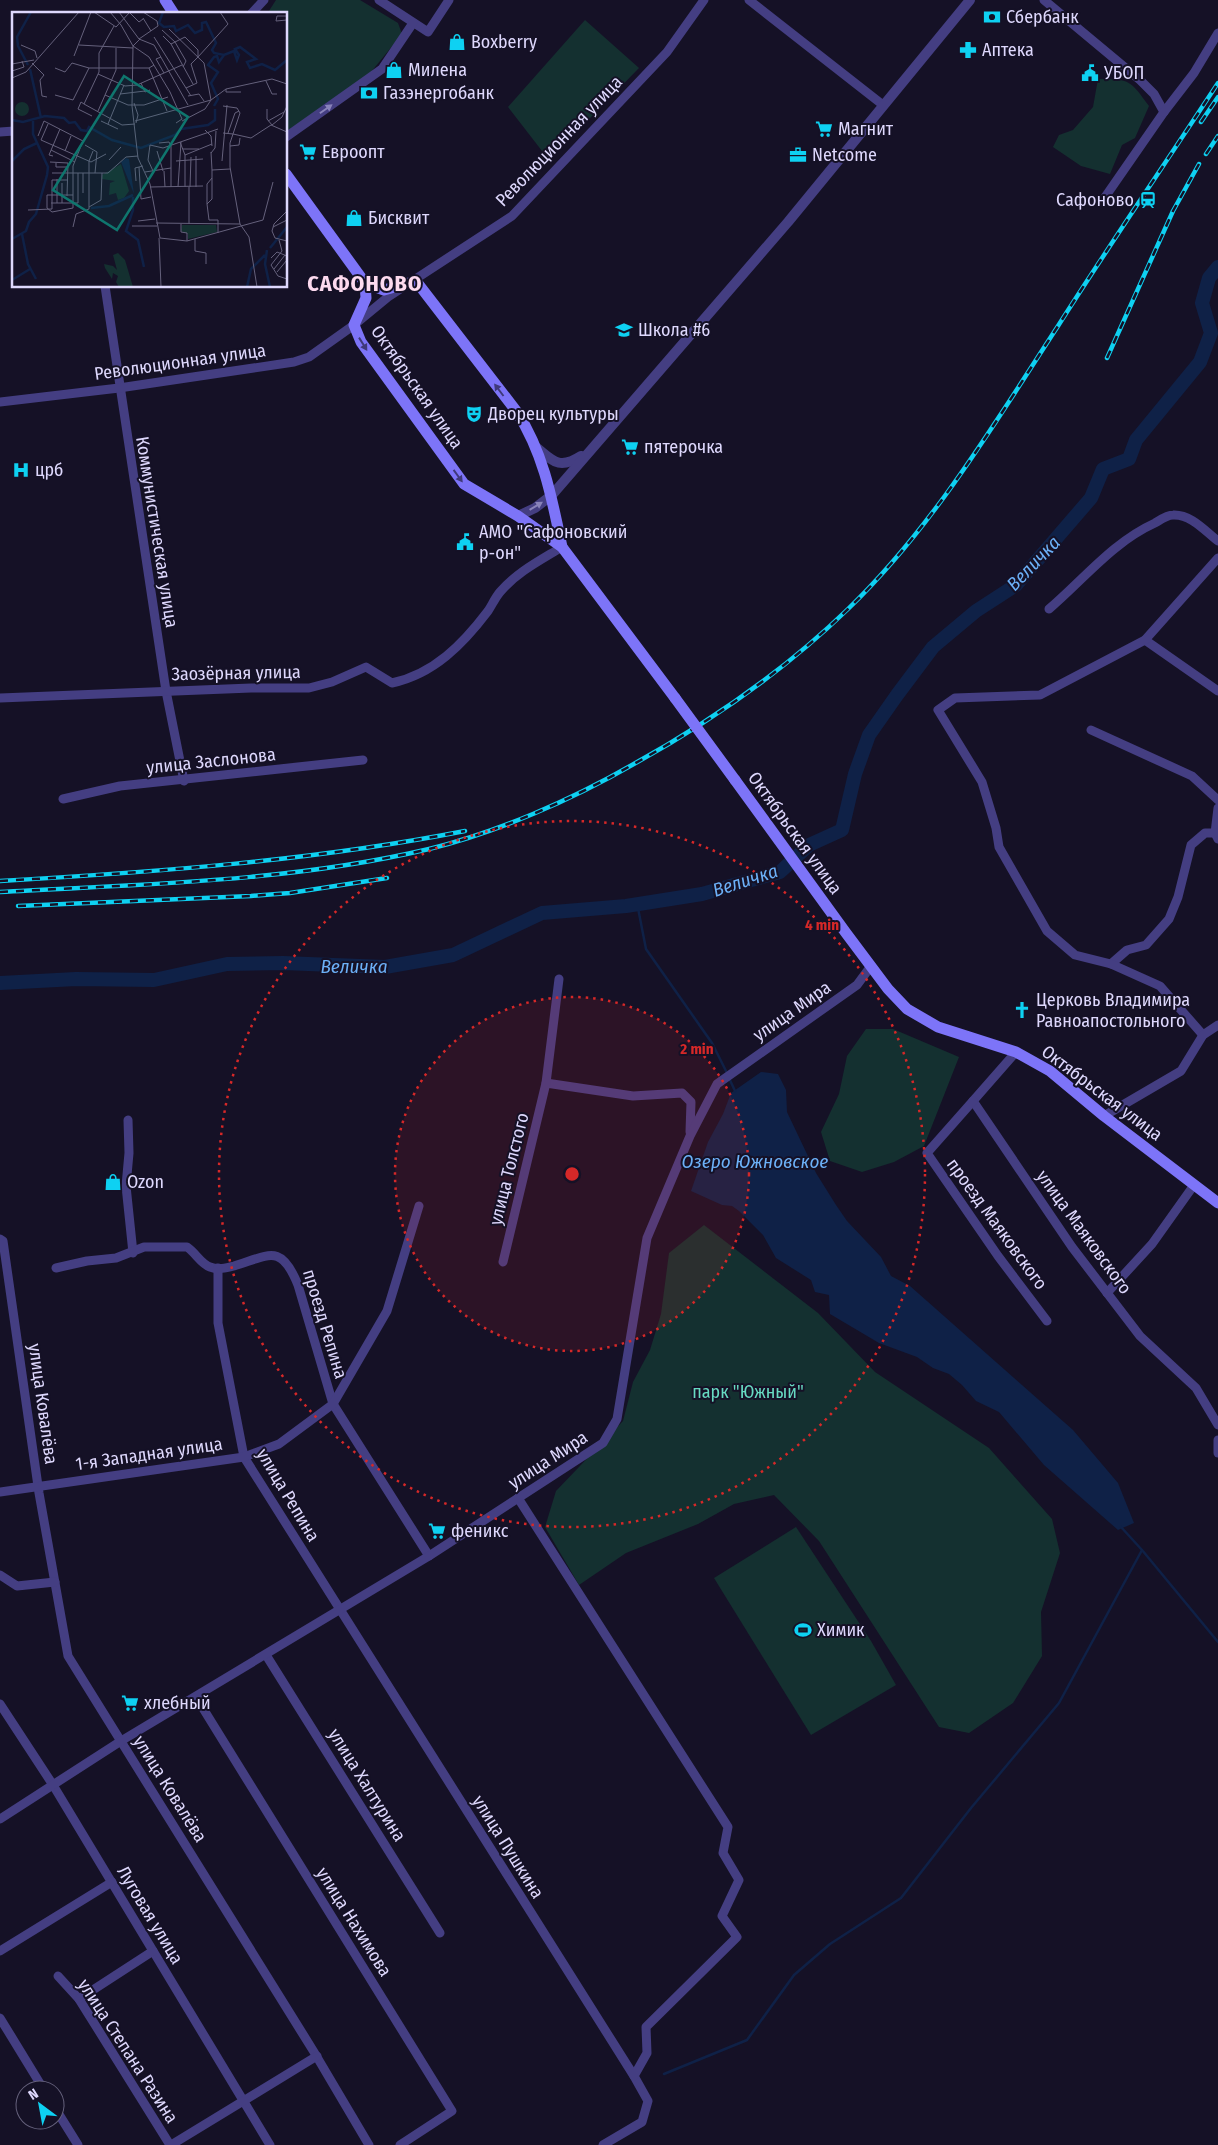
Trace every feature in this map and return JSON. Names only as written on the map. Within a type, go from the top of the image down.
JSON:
[{"type":"main road","points":[[165,0],[173,12]]},
{"type":"main road","points":[[288,177],[366,283],[384,290],[416,281]]},
{"type":"main road","name":"Октябрьская улица","points":[[416,281],[517,412],[536,446],[552,495],[562,547]]},
{"type":"main road","name":"Октябрьская улица","points":[[366,283],[366,298],[354,326],[361,342],[464,484],[518,516],[562,547],[736,780],[871,966],[907,1009],[938,1027],[1016,1052],[1050,1071],[1104,1116],[1218,1203]]},
{"type":"street","points":[[253,12],[264,0]]},
{"type":"street","points":[[379,0],[428,32],[449,0]]},
{"type":"street","name":"Революционная улица","points":[[0,402],[118,388],[294,362],[309,357],[354,326],[388,297],[416,281],[512,216],[667,52],[704,0]]},
{"type":"street","points":[[749,0],[883,105]]},
{"type":"street","points":[[518,516],[535,508],[552,495],[788,222],[970,0]]},
{"type":"street","points":[[1044,0],[1140,80],[1154,94],[1164,112]]},
{"type":"street","points":[[288,136],[382,69],[413,23]]},
{"type":"street","points":[[1103,200],[1164,112],[1194,73],[1218,33]]},
{"type":"street","name":"Коммунистическая улица","points":[[105,288],[118,388],[166,691],[184,781]]},
{"type":"street","points":[[536,446],[554,461],[561,464],[570,462],[592,448]]},
{"type":"street","points":[[1049,609],[1086,577],[1103,557],[1133,532],[1172,515],[1191,519],[1218,541]]},
{"type":"street","name":"Заозёрная улица","points":[[0,698],[166,691],[309,688],[332,682],[366,667],[392,683],[412,678],[455,651],[489,610],[501,591],[520,574],[562,547]]},
{"type":"street","points":[[1203,1035],[1160,986],[1111,964],[1075,955],[1047,932],[999,847],[996,828],[982,782],[938,710],[954,698],[1040,695],[1145,640],[1218,558]]},
{"type":"street","points":[[1145,640],[1218,691]]},
{"type":"street","points":[[1091,730],[1192,776],[1218,800]]},
{"type":"street","name":"улица Заслонова","points":[[63,799],[120,786],[184,781],[363,760]]},
{"type":"street","points":[[1111,964],[1127,950],[1146,945],[1169,919],[1178,897],[1191,845],[1205,833],[1216,836],[1218,808]]},
{"type":"street","name":"улица Мира","points":[[0,1819],[122,1741],[429,1556],[603,1444],[617,1419],[647,1238],[690,1136],[717,1084],[857,985],[871,966]]},
{"type":"street","name":"улица Толстого","points":[[503,1262],[546,1083],[559,978]]},
{"type":"street","points":[[1104,1116],[1181,1071],[1203,1035],[1218,1025]]},
{"type":"street","points":[[973,1101],[1016,1052]]},
{"type":"street","points":[[546,1083],[633,1096],[682,1093],[691,1102],[690,1136]]},
{"type":"street","name":"улица Маяковского","points":[[973,1101],[1072,1247],[1140,1336],[1196,1388],[1218,1425]]},
{"type":"street","name":"проезд Маяковского","points":[[973,1101],[927,1153],[998,1256],[1047,1321]]},
{"type":"street","points":[[128,1120],[129,1153],[126,1186],[133,1253]]},
{"type":"street","points":[[1107,1293],[1152,1244],[1194,1185]]},
{"type":"street","points":[[244,1457],[280,1444],[333,1404],[387,1311],[419,1206]]},
{"type":"street","name":"улица Ковалёва","points":[[1,1240],[38,1486],[68,1656],[317,2056],[369,2145]]},
{"type":"street","points":[[56,1268],[87,1261],[116,1258],[144,1248],[187,1247],[200,1261],[212,1268],[218,1268]]},
{"type":"street","name":"проезд Репина","points":[[218,1268],[277,1255],[290,1266],[298,1285],[333,1404],[429,1556]]},
{"type":"street","name":"улица Репина","points":[[218,1268],[218,1323],[244,1457],[340,1611]]},
{"type":"street","points":[[1218,1440],[1218,1453]]},
{"type":"street","name":"1-я Западная улица","points":[[0,1492],[244,1457]]},
{"type":"street","points":[[518,1498],[728,1827],[723,1853],[739,1880],[722,1916],[737,1937],[646,2027],[647,2053],[634,2076]]},
{"type":"street","points":[[0,1575],[17,1586],[55,1582]]},
{"type":"street","name":"улица Пушкина","points":[[340,1611],[648,2101],[642,2122],[603,2145]]},
{"type":"street","name":"улица Халтурина","points":[[266,1655],[440,1932]]},
{"type":"street","name":"улица Нахимова","points":[[196,1697],[452,2111],[400,2145]]},
{"type":"street","name":"Луговая улица","points":[[0,1704],[4,1718],[53,1785],[270,2145]]},
{"type":"street","points":[[0,1951],[112,1882]]},
{"type":"street","points":[[79,1999],[153,1951]]},
{"type":"street","name":"улица Степана Разина","points":[[58,1976],[79,1999],[170,2145]]},
{"type":"street","points":[[0,2018],[38,2080]]},
{"type":"street","points":[[170,2145],[317,2056]]},
{"type":"street","points":[[65,2124],[78,2145]]},
{"type":"green space","points":[[276,0],[360,0],[398,23],[402,34],[371,72],[288,131],[288,12],[268,12]]},
{"type":"green space","points":[[585,20],[639,68],[549,160],[508,107]]},
{"type":"green space","points":[[1098,79],[1117,80],[1128,83],[1138,91],[1149,106],[1135,138],[1122,145],[1110,174],[1081,166],[1053,147],[1059,135],[1073,130],[1093,107]]},
{"type":"green space","points":[[866,1029],[893,1029],[959,1057],[924,1146],[894,1162],[862,1172],[830,1161],[821,1132],[839,1094],[847,1056]]},
{"type":"green space","name":"парк \"Южный\"","points":[[704,1225],[818,1313],[875,1372],[989,1448],[1052,1519],[1060,1553],[1041,1612],[1042,1656],[1013,1703],[969,1733],[939,1727],[819,1541],[774,1495],[734,1504],[698,1524],[626,1553],[579,1585],[545,1527],[556,1491],[623,1421],[633,1382],[650,1350],[661,1314],[669,1253]]},
{"type":"green space","points":[[796,1527],[871,1641],[896,1685],[811,1735],[714,1578]]},
{"type":"water","name":"Озеро Южновское","points":[[761,1072],[778,1074],[786,1090],[787,1112],[816,1173],[847,1221],[881,1257],[891,1276],[910,1286],[1073,1430],[1118,1483],[1134,1523],[1118,1530],[1044,1465],[999,1412],[976,1401],[949,1374],[933,1368],[917,1357],[879,1343],[830,1314],[829,1295],[815,1292],[811,1280],[776,1258],[763,1235],[739,1211],[732,1206],[722,1205],[691,1191],[708,1142],[723,1114],[731,1093]]},
{"type":"waterway","name":"Величка","points":[[0,983],[76,979],[154,980],[227,964],[283,963],[385,967],[453,955],[542,913],[626,906],[702,894],[780,872],[809,845],[842,830],[855,774],[869,735],[933,647],[976,611],[1016,585],[1091,498],[1103,469],[1129,459],[1136,440],[1200,362],[1211,333],[1202,303],[1209,278],[1218,267]]},
{"type":"waterway","points":[[637,903],[646,949],[712,1043],[727,1073]]},
{"type":"waterway","points":[[729,1078],[735,1091]]},
{"type":"waterway","points":[[664,2074],[747,2040],[794,1975],[830,1944],[901,1898],[971,1808],[1059,1703],[1142,1550],[1121,1527]]},
{"type":"waterway","points":[[1142,1550],[1218,1642]]},
{"type":"railway","points":[[0,892],[162,884],[270,875],[323,869],[429,849],[481,834],[534,814],[609,778],[718,713],[772,674],[824,632],[879,577],[908,544],[961,474],[986,437],[1218,83]]},
{"type":"railway","points":[[1201,122],[1218,97]]},
{"type":"railway","points":[[1206,154],[1218,136]]},
{"type":"railway","points":[[1107,358],[1173,211],[1199,164]]},
{"type":"railway","points":[[0,881],[117,874],[291,858],[465,831]]},
{"type":"railway","points":[[18,906],[251,896],[290,893],[387,878]]},
{"type":"place","name":"Сбербанк","points":[[992,17]]},
{"type":"place","name":"Boxberry","points":[[457,42]]},
{"type":"place","name":"Аптека","points":[[968,50]]},
{"type":"place","name":"Милена","points":[[394,70]]},
{"type":"place","name":"УБОП","points":[[1090,73]]},
{"type":"place","name":"Газэнергобанк","points":[[369,93]]},
{"type":"place","name":"Магнит","points":[[824,129]]},
{"type":"place","name":"Евроопт","points":[[308,152]]},
{"type":"place","name":"Netcome","points":[[798,155]]},
{"type":"place","name":"Сафоново","points":[[1148,200]]},
{"type":"place","name":"Бисквит","points":[[354,218]]},
{"type":"place","name":"Школа #6","points":[[624,330]]},
{"type":"place","name":"Дворец культуры","points":[[474,414]]},
{"type":"place","name":"пятерочка","points":[[630,447]]},
{"type":"place","name":"црб","points":[[21,470]]},
{"type":"place","name":"АМО \"Сафоновский р-он\"","points":[[465,542]]},
{"type":"place","name":"Церковь Владимира Равноапостольного","points":[[1022,1010]]},
{"type":"place","name":"Ozon","points":[[113,1182]]},
{"type":"place","name":"феникс","points":[[437,1531]]},
{"type":"place","name":"Химик","points":[[803,1630]]},
{"type":"place","name":"хлебный","points":[[130,1703]]},
{"type":"district","name":"САФОНОВО","points":[[365,283]]}]
